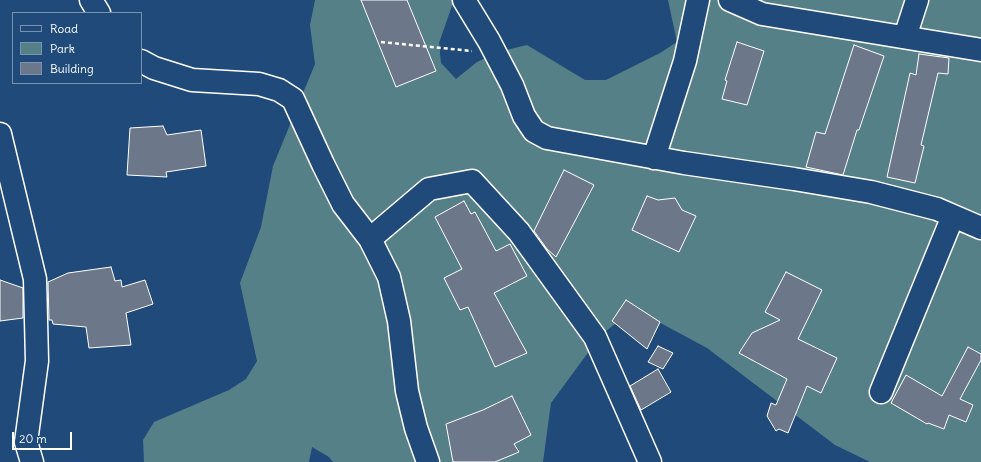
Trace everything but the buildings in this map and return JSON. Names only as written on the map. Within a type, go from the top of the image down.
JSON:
[{"type":"street","points":[[91,0],[98,12]]},
{"type":"street","points":[[464,0],[489,41],[512,85],[524,116],[534,131],[547,138],[654,158],[871,192],[937,209],[981,228]]},
{"type":"street","points":[[654,158],[685,61],[698,0]]},
{"type":"street","points":[[730,0],[762,14],[981,50]]},
{"type":"street","points":[[905,37],[917,0]]},
{"type":"street","points":[[142,62],[154,68],[192,80],[260,84],[279,90],[293,99],[322,164],[343,204],[370,239],[388,277],[399,321],[407,391],[416,428],[428,462]]},
{"type":"street","points":[[0,134],[35,278],[37,361],[26,442],[32,462]]},
{"type":"street","points":[[370,239],[429,188],[472,181],[519,232],[595,337],[650,462]]},
{"type":"street","points":[[881,392],[953,216]]},
{"type":"path","points":[[381,42],[474,52],[489,41]]},
{"type":"green space","points":[[315,0],[452,0],[453,3],[439,43],[441,63],[456,79],[477,62],[498,52],[527,45],[585,80],[606,80],[660,53],[677,42],[668,0],[981,0],[981,462],[870,462],[835,445],[707,348],[653,319],[625,316],[601,335],[551,403],[543,462],[333,462],[329,457],[312,447],[309,462],[144,462],[143,440],[154,422],[229,390],[246,379],[257,361],[240,283],[261,227],[273,166],[315,64],[310,25]]}]
